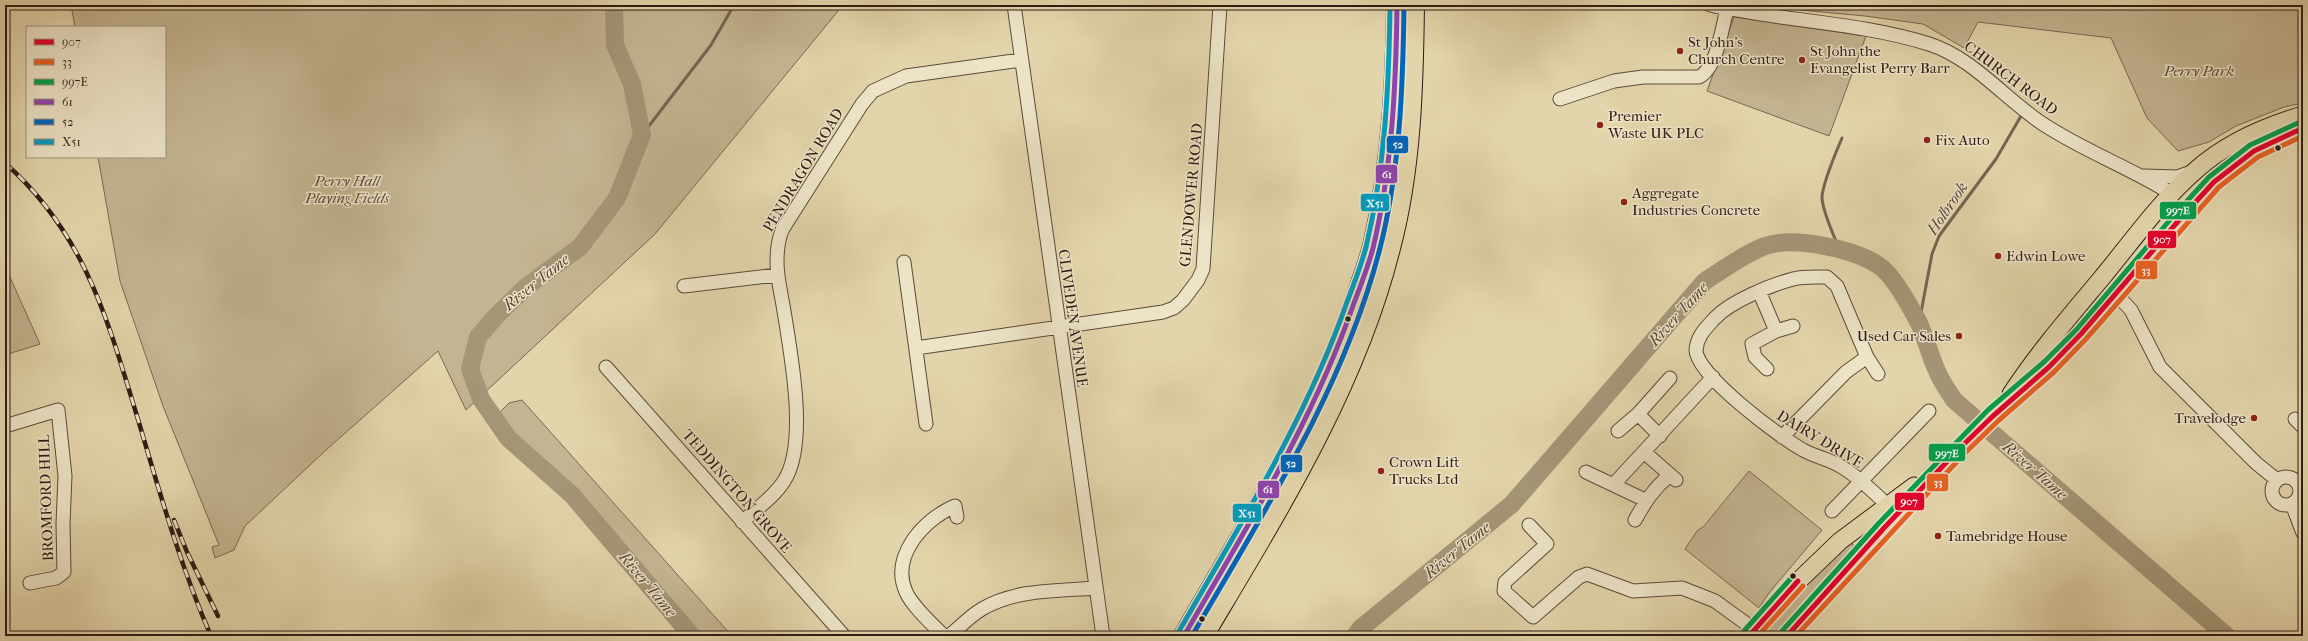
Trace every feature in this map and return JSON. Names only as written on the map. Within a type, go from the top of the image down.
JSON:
[{"type":"highway","points":[[1184,636],[1297,437],[1345,334],[1374,243],[1385,190],[1391,139],[1397,5]]},
{"type":"highway","points":[[1204,633],[1310,450],[1360,344],[1390,248],[1401,194],[1408,139],[1414,5]]},
{"type":"main road","points":[[2004,404],[2042,348],[2172,194],[2194,171],[2241,141],[2282,122],[2303,116]]},
{"type":"main road","points":[[2172,194],[2181,196],[2213,180],[2260,147],[2303,128]]},
{"type":"main road","points":[[1787,636],[1950,457],[2004,404],[2032,383],[2058,358],[2117,295],[2190,204],[2213,180]]},
{"type":"main road","points":[[2100,280],[2117,295]]},
{"type":"main road","points":[[1752,633],[1789,590],[1852,530],[1888,506],[1950,457]]},
{"type":"main road","points":[[1852,530],[1869,545]]},
{"type":"street","name":"CLIVEDEN AVENUE","points":[[1014,5],[1058,328],[1103,636]]},
{"type":"street","name":"GLENDOWER ROAD","points":[[916,348],[1133,318],[1174,308],[1198,280],[1203,269],[1220,5]]},
{"type":"street","name":"CHURCH ROAD","points":[[1710,5],[1727,9],[1853,28],[1929,44],[1950,53],[2042,123],[2068,138],[2144,176],[2172,194]]},
{"type":"street","points":[[1560,99],[1614,81],[1643,77],[1699,77],[1706,74],[1714,57],[1727,9]]},
{"type":"street","name":"PENDRAGON ROAD","points":[[742,522],[769,498],[784,482],[794,462],[796,439],[794,369],[777,275],[776,245],[782,230],[862,104],[873,91],[906,76],[1021,60]]},
{"type":"street","name":"CHURCH ROAD","points":[[2144,176],[2177,177],[2194,171]]},
{"type":"street","points":[[904,262],[926,424]]},
{"type":"street","points":[[684,286],[777,275]]},
{"type":"street","name":"DAIRY DRIVE","points":[[1878,374],[1867,357],[1837,286],[1827,277],[1794,279],[1759,291],[1720,313],[1699,336],[1696,352],[1703,366],[1748,411],[1782,437],[1804,451],[1841,466],[1888,506]]},
{"type":"street","points":[[1759,291],[1776,332]]},
{"type":"street","points":[[2117,295],[2131,310],[2160,367],[2256,463],[2277,480]]},
{"type":"street","points":[[1767,369],[1755,357],[1752,344],[1776,332],[1793,326]]},
{"type":"street","points":[[1782,437],[1846,372],[1867,357]]},
{"type":"street","name":"TEDDINGTON GROVE","points":[[606,367],[844,636]]},
{"type":"street","points":[[1614,484],[1713,377]]},
{"type":"street","points":[[1618,431],[1638,414],[1670,378]]},
{"type":"street","name":"BROMFORD HILL","points":[[5,426],[58,410],[65,476],[63,524],[66,564],[64,572],[56,578],[30,584]]},
{"type":"street","points":[[1832,511],[1928,411]]},
{"type":"street","points":[[1638,414],[1660,436]]},
{"type":"street","points":[[1635,520],[1646,500],[1657,485],[1673,478],[1644,452]]},
{"type":"street","points":[[1586,472],[1646,500]]},
{"type":"street","points":[[2287,477],[2300,478],[2300,494],[2292,504],[2283,505],[2277,501],[2273,494],[2273,486],[2277,480],[2287,477]]},
{"type":"street","points":[[2292,504],[2303,533]]},
{"type":"street","points":[[944,636],[906,593],[895,566],[908,547],[930,522],[944,510],[955,506],[957,517]]},
{"type":"street","points":[[1528,525],[1547,544],[1505,582],[1504,591],[1533,617],[1579,577],[1587,574],[1633,591],[1682,588],[1714,601],[1752,633]]},
{"type":"street","points":[[949,636],[982,609],[1001,600],[1042,593],[1096,588]]},
{"type":"green space","name":"Perry Hall Playing Fields","points":[[71,5],[843,5],[655,234],[466,410],[438,351],[326,450],[245,526],[234,550],[215,558],[212,547],[219,545],[163,406],[120,281],[98,158],[166,158],[166,26],[75,26]]},
{"type":"green space","name":"Perry Park","points":[[1747,5],[2303,5],[2303,103],[2284,107],[2236,126],[2209,142],[2178,151],[2147,118],[2111,38],[1978,22],[1964,48],[1923,24],[1865,16]]},
{"type":"green space","points":[[1734,17],[1866,36],[1829,136],[1707,91]]},
{"type":"green space","points":[[5,266],[40,344],[5,355]]},
{"type":"green space","points":[[522,400],[732,636],[698,636],[602,518],[546,461],[517,436],[500,412],[509,403]]},
{"type":"green space","points":[[1749,471],[1822,530],[1769,593],[1759,608],[1685,549],[1697,531],[1704,526]]},
{"type":"green space","points":[[1848,543],[1853,544],[1853,549],[1778,636],[1755,636],[1792,592]]},
{"type":"waterway","name":"River Tame","points":[[614,5],[615,45],[632,84],[642,135],[617,198],[580,247],[526,287],[497,315],[478,337],[470,369],[481,399],[508,438],[572,495],[692,636]]},
{"type":"waterway","points":[[642,135],[711,45],[734,5]]},
{"type":"waterway","name":"Holbrook","points":[[1919,323],[1932,254],[1939,236],[1996,159],[2021,116]]},
{"type":"waterway","points":[[1839,249],[1826,216],[1822,197],[1827,176],[1842,138]]},
{"type":"waterway","name":"River Tame","points":[[1355,636],[1361,628],[1512,504],[1705,281],[1749,253],[1765,246],[1777,243],[1808,244],[1842,250],[1858,255],[1882,268],[1897,286],[1916,317],[1939,375],[1954,400],[2227,636]]},
{"type":"railway","points":[[5,163],[32,190],[55,219],[74,248],[90,279],[115,345],[189,582],[211,636]]},
{"type":"railway","points":[[174,520],[187,552],[218,616]]},
{"type":"transit line","name":"X51","points":[[1178,633],[1248,512],[1292,430],[1331,345],[1360,268],[1366,247],[1378,187],[1382,157],[1387,96],[1390,5]]},
{"type":"transit line","name":"61","points":[[1184,636],[1254,515],[1299,432],[1337,347],[1367,269],[1373,248],[1385,188],[1389,158],[1396,66],[1397,5]]},
{"type":"transit line","name":"52","points":[[1192,636],[1299,450],[1345,353],[1364,303],[1379,252],[1392,191],[1399,129],[1403,67],[1404,5]]},
{"type":"transit line","name":"997E","points":[[1782,631],[1879,523],[1988,410],[2044,362],[2076,330],[2175,214],[2209,177],[2250,145],[2300,122]]},
{"type":"transit line","name":"907","points":[[1787,636],[1884,528],[1959,449],[1993,416],[2049,367],[2081,334],[2180,219],[2214,182],[2254,151],[2303,128]]},
{"type":"transit line","name":"33","points":[[1796,636],[1964,454],[1998,421],[2054,372],[2086,339],[2219,187],[2258,157],[2303,136]]},
{"type":"transit line","name":"997E","points":[[1744,631],[1793,576]]},
{"type":"transit line","name":"907","points":[[1749,636],[1798,581]]},
{"type":"transit line","name":"33","points":[[1758,636],[1803,586]]},
{"type":"place","name":"St John's Church Centre","points":[[1680,51]]},
{"type":"place","name":"St John the Evangelist Perry Barr","points":[[1802,60]]},
{"type":"place","name":"Premier Waste UK PLC","points":[[1600,125]]},
{"type":"place","name":"Fix Auto","points":[[1927,140]]},
{"type":"place","name":"Aggregate Industries Concrete","points":[[1624,202]]},
{"type":"place","name":"Edwin Lowe","points":[[1998,256]]},
{"type":"place","name":"Used Car Sales","points":[[1959,336]]},
{"type":"place","name":"Travelodge","points":[[2254,418]]},
{"type":"place","name":"Crown Lift Trucks Ltd","points":[[1381,471]]},
{"type":"place","name":"Tamebridge House","points":[[1938,536]]}]
